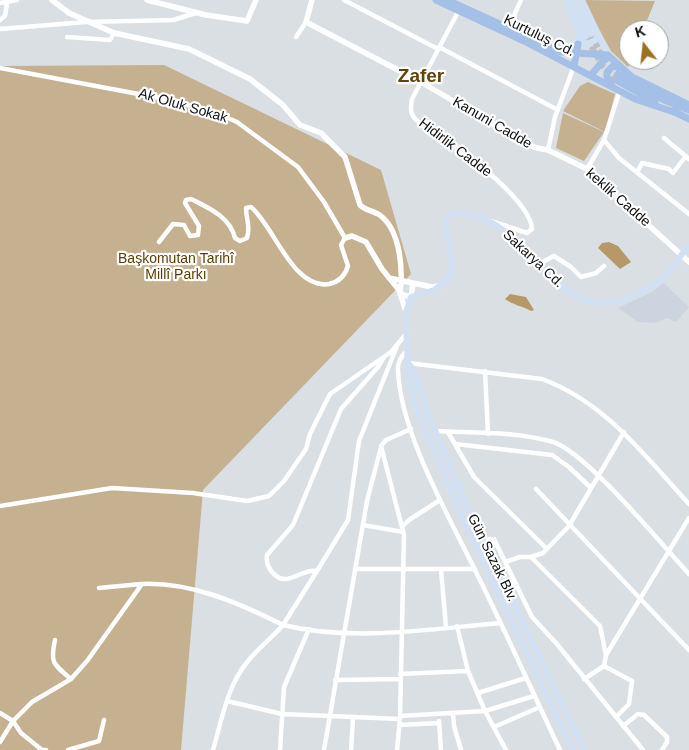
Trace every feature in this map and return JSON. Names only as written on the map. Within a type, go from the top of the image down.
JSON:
[{"type":"main road","name":"Kurtuluş Cd.","points":[[436,0],[605,82],[616,76]]},
{"type":"main road","name":"Kurtuluş Cd.","points":[[447,0],[560,52],[608,55]]},
{"type":"main road","points":[[566,0],[588,35],[608,55],[620,90],[636,99],[677,113]]},
{"type":"main road","points":[[571,0],[588,35]]},
{"type":"main road","points":[[578,0],[588,35]]},
{"type":"main road","points":[[582,0],[588,35]]},
{"type":"main road","points":[[560,52],[578,44],[588,35]]},
{"type":"main road","points":[[574,66],[578,44]]},
{"type":"main road","points":[[590,75],[608,55]]},
{"type":"main road","points":[[616,76],[632,77],[689,105]]},
{"type":"main road","points":[[616,76],[689,110]]},
{"type":"main road","points":[[616,76],[689,119]]},
{"type":"main road","name":"Sakarya Cd.","points":[[441,286],[450,277],[452,271],[446,233],[447,218],[451,214],[458,213],[480,218],[505,231],[569,292],[595,303],[606,304],[629,298],[660,281],[689,245]]},
{"type":"main road","points":[[406,312],[411,297],[441,286]]},
{"type":"main road","name":"Gün Sazak Blv.","points":[[406,312],[409,380],[416,407],[469,531],[573,750]]},
{"type":"main road","name":"Gün Sazak Blv.","points":[[408,363],[414,371],[435,431],[483,539],[584,750]]},
{"type":"street","points":[[0,3],[17,0]]},
{"type":"street","points":[[52,0],[86,22],[114,33],[189,50],[250,78],[283,105],[300,125],[321,133],[345,157],[360,205],[380,215],[394,234],[402,282],[400,294]]},
{"type":"street","points":[[147,0],[196,13],[247,21],[256,0]]},
{"type":"street","points":[[296,37],[306,22],[312,0]]},
{"type":"street","points":[[344,0],[558,110]]},
{"type":"street","points":[[508,29],[521,0]]},
{"type":"street","points":[[0,20],[5,16],[8,3]]},
{"type":"street","name":"Hidirlik Cadde","points":[[458,12],[412,99],[410,107],[415,118],[457,147],[497,180],[518,204],[532,229],[528,233],[480,218]]},
{"type":"street","points":[[0,30],[86,22],[173,20],[196,13]]},
{"type":"street","name":"Kanuni Cadde","points":[[306,22],[421,82],[525,143],[548,150]]},
{"type":"street","points":[[66,37],[110,40],[114,33]]},
{"type":"street","points":[[548,150],[558,110],[574,66]]},
{"type":"street","name":"Ak Oluk Sokak","points":[[0,68],[165,98],[214,112],[238,122],[298,168],[324,202],[345,238]]},
{"type":"street","points":[[587,169],[604,140],[620,90]]},
{"type":"street","points":[[638,171],[642,163],[669,169],[673,173],[687,157],[664,138]]},
{"type":"street","points":[[604,140],[619,158],[638,171],[689,214]]},
{"type":"street","name":"keklik Cadde","points":[[548,150],[587,169],[689,262]]},
{"type":"street","points":[[159,242],[173,224],[184,225],[190,236],[198,234],[199,226],[185,203],[186,200],[194,201],[224,218],[233,229],[235,238],[240,241],[248,235],[250,223],[246,208],[251,207],[259,214],[274,239],[300,273],[316,284],[324,285],[338,280],[346,271],[347,259],[341,245],[345,238],[352,236],[366,242],[400,294],[406,312]]},
{"type":"street","points":[[539,264],[554,256],[571,266],[581,277],[596,273],[604,266]]},
{"type":"street","points":[[388,278],[413,284],[441,286]]},
{"type":"street","points":[[400,294],[411,297],[413,284]]},
{"type":"street","points":[[0,506],[112,488],[194,493],[247,501],[269,496],[284,481],[306,449],[310,434],[330,394],[384,357],[397,346],[408,332]]},
{"type":"street","points":[[214,750],[227,701],[236,678],[248,661],[283,625],[349,516],[359,441],[397,346]]},
{"type":"street","points":[[407,350],[402,356],[397,369],[411,429],[440,500],[475,569],[560,750]]},
{"type":"street","points":[[317,571],[310,571],[283,579],[270,571],[267,555],[293,525],[341,409],[378,367],[384,357]]},
{"type":"street","points":[[408,363],[542,379],[559,385],[596,408],[624,432],[689,504]]},
{"type":"street","points":[[485,371],[488,434]]},
{"type":"street","points":[[324,750],[362,524],[378,452],[386,440],[411,429]]},
{"type":"street","points":[[435,431],[488,434],[552,442],[573,453],[598,476],[689,574]]},
{"type":"street","points":[[448,432],[474,477],[547,549]]},
{"type":"street","points":[[505,562],[543,553],[570,526],[624,432]]},
{"type":"street","points":[[455,444],[552,455],[569,466],[591,488]]},
{"type":"street","points":[[381,446],[403,529],[404,570],[400,717],[396,750]]},
{"type":"street","points":[[536,489],[689,650]]},
{"type":"street","points":[[403,529],[408,520],[440,500]]},
{"type":"street","points":[[606,655],[689,518]]},
{"type":"street","points":[[362,524],[403,529]]},
{"type":"street","points":[[483,539],[494,540],[532,617],[556,643],[643,750]]},
{"type":"street","points":[[531,557],[600,626],[606,655],[604,666],[584,678]]},
{"type":"street","points":[[355,569],[475,569]]},
{"type":"street","points":[[441,570],[446,627]]},
{"type":"street","points":[[99,588],[142,584],[174,584],[189,587],[259,613],[283,625],[309,629],[345,632],[401,631],[500,623]]},
{"type":"street","points":[[0,742],[13,721],[32,702],[71,679],[87,661],[142,584]]},
{"type":"street","points":[[457,626],[468,671],[485,711],[506,750]]},
{"type":"street","points":[[280,750],[286,679],[309,629]]},
{"type":"street","points":[[55,640],[52,660],[55,666],[71,679]]},
{"type":"street","points":[[604,666],[632,681],[629,704],[616,717]]},
{"type":"street","points":[[335,680],[468,671]]},
{"type":"street","points":[[478,693],[526,678]]},
{"type":"street","points":[[227,701],[282,714],[352,718],[440,715],[485,711],[534,696]]},
{"type":"street","points":[[494,727],[540,707]]},
{"type":"street","points":[[0,713],[13,721],[21,733],[46,750]]},
{"type":"street","points":[[453,714],[454,726],[461,750]]},
{"type":"street","points":[[623,726],[638,714],[644,715],[667,737],[667,742],[662,750]]},
{"type":"street","points":[[440,715],[441,750]]},
{"type":"street","points":[[351,750],[352,718]]},
{"type":"street","points":[[68,750],[99,741],[104,720]]},
{"type":"street","points":[[399,725],[439,723]]},
{"type":"shaded area","points":[[609,242],[618,246],[631,262],[620,269],[598,248],[602,243]]},
{"type":"shaded area","points":[[664,283],[689,307],[676,322],[667,318],[655,323],[638,322],[618,308],[650,293]]},
{"type":"shaded area","points":[[510,294],[526,297],[534,310],[531,311],[505,299]]},
{"type":"green space","points":[[583,0],[655,1],[647,20],[619,20],[619,59],[611,51]]},
{"type":"green space","name":"Başkomutan Tarihî Millî Parkı","points":[[164,65],[381,170],[411,274],[203,490],[181,750],[0,750],[0,66]]},
{"type":"green space","points":[[588,82],[615,94],[605,132],[563,111],[580,86]]},
{"type":"green space","points":[[563,113],[604,132],[584,161],[556,148]]},
{"type":"tunnel","points":[[591,34],[601,53],[618,74]]},
{"type":"tunnel","points":[[587,39],[602,65],[616,80]]},
{"type":"district","name":"Zafer","points":[[421,77]]}]
